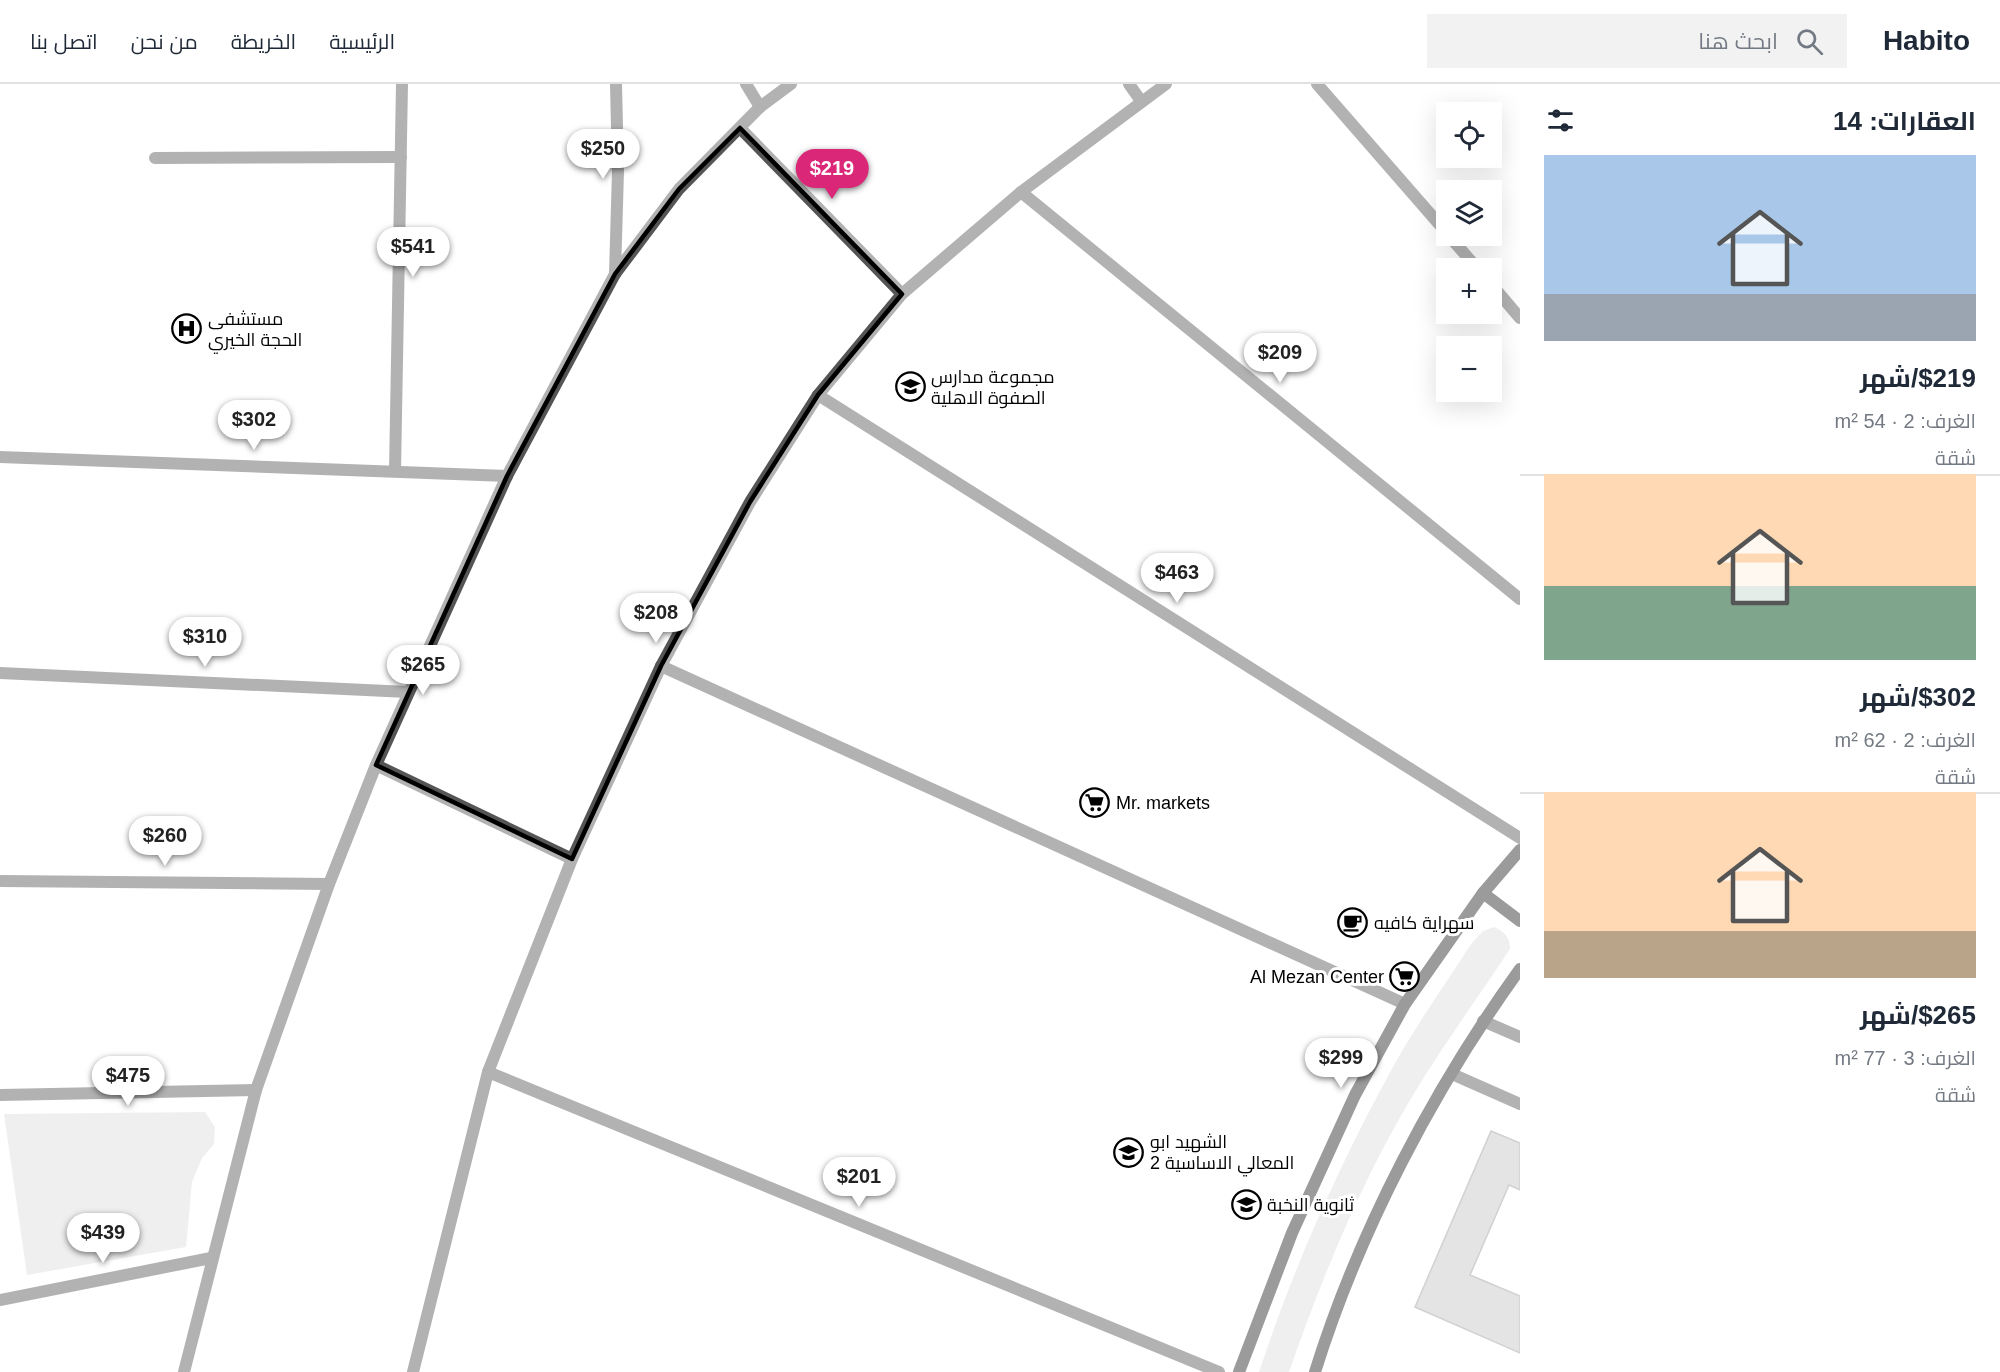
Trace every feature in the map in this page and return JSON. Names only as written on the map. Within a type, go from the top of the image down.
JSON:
[{"type":"street","points":[[395,471],[402,84]]},
{"type":"street","points":[[615,274],[618,171],[616,84]]},
{"type":"street","points":[[746,84],[760,106]]},
{"type":"street","points":[[184,1372],[256,1090],[329,884],[376,765],[507,476],[615,274],[679,189],[760,106],[791,84]]},
{"type":"street","points":[[1128,84],[1141,101]]},
{"type":"street","points":[[416,1371],[488,1072],[572,859],[661,666],[750,501],[818,395],[902,294],[1021,192],[1166,84]]},
{"type":"street","points":[[1317,84],[1436,221]]},
{"type":"street","points":[[740,128],[902,294]]},
{"type":"street","points":[[155,158],[401,157]]},
{"type":"street","points":[[1021,192],[1520,599]]},
{"type":"street","points":[[1458,246],[1468,258]]},
{"type":"street","points":[[1502,297],[1520,318]]},
{"type":"street","points":[[818,395],[1520,838]]},
{"type":"street","points":[[0,457],[507,476]]},
{"type":"street","points":[[661,666],[1405,1004]]},
{"type":"street","points":[[0,673],[408,692]]},
{"type":"street","points":[[376,765],[572,859]]},
{"type":"street","points":[[1239,1372],[1292,1233],[1355,1095],[1405,1004],[1483,893],[1520,850]]},
{"type":"street","points":[[0,881],[329,884]]},
{"type":"street","points":[[1483,893],[1520,921]]},
{"type":"street","points":[[1319,1371],[1362,1247],[1405,1158],[1483,1021],[1520,969]]},
{"type":"street","points":[[1483,1021],[1520,1037]]},
{"type":"street","points":[[488,1072],[1219,1372]]},
{"type":"street","points":[[1452,1074],[1520,1104]]},
{"type":"street","points":[[0,1095],[256,1090]]},
{"type":"street","points":[[0,1300],[212,1258]]},
{"type":"highlighted area","points":[[740,128],[902,294],[818,395],[750,502],[661,666],[572,859],[376,765],[507,476],[615,274],[679,189]]},
{"type":"shaded area","points":[[1494,927],[1506,935],[1510,949],[1432,1065],[1382,1151],[1331,1260],[1289,1372],[1259,1372],[1287,1293],[1319,1216],[1373,1104],[1411,1036],[1471,944],[1483,931]]},
{"type":"shaded area","points":[[205,1112],[215,1127],[214,1144],[202,1158],[192,1182],[186,1247],[27,1275],[4,1114]]},
{"type":"building","points":[[1491,1131],[1520,1143],[1520,1190],[1509,1185],[1470,1275],[1520,1296],[1520,1353],[1415,1307]]},
{"type":"place","name":"مستشفى الحجة الخيري","points":[[187,329]]},
{"type":"place","name":"مجموعة مدارس الصفوة الاهلية","points":[[910,387]]},
{"type":"place","name":"Mr. markets","points":[[1095,803]]},
{"type":"place","name":"سهراية كافيه","points":[[1353,923]]},
{"type":"place","name":"Al Mezan Center","points":[[1405,977]]},
{"type":"place","name":"الشهيد ابو المعالي الاساسية 2","points":[[1129,1152]]},
{"type":"place","name":"ثانوية النخبة","points":[[1246,1205]]}]
